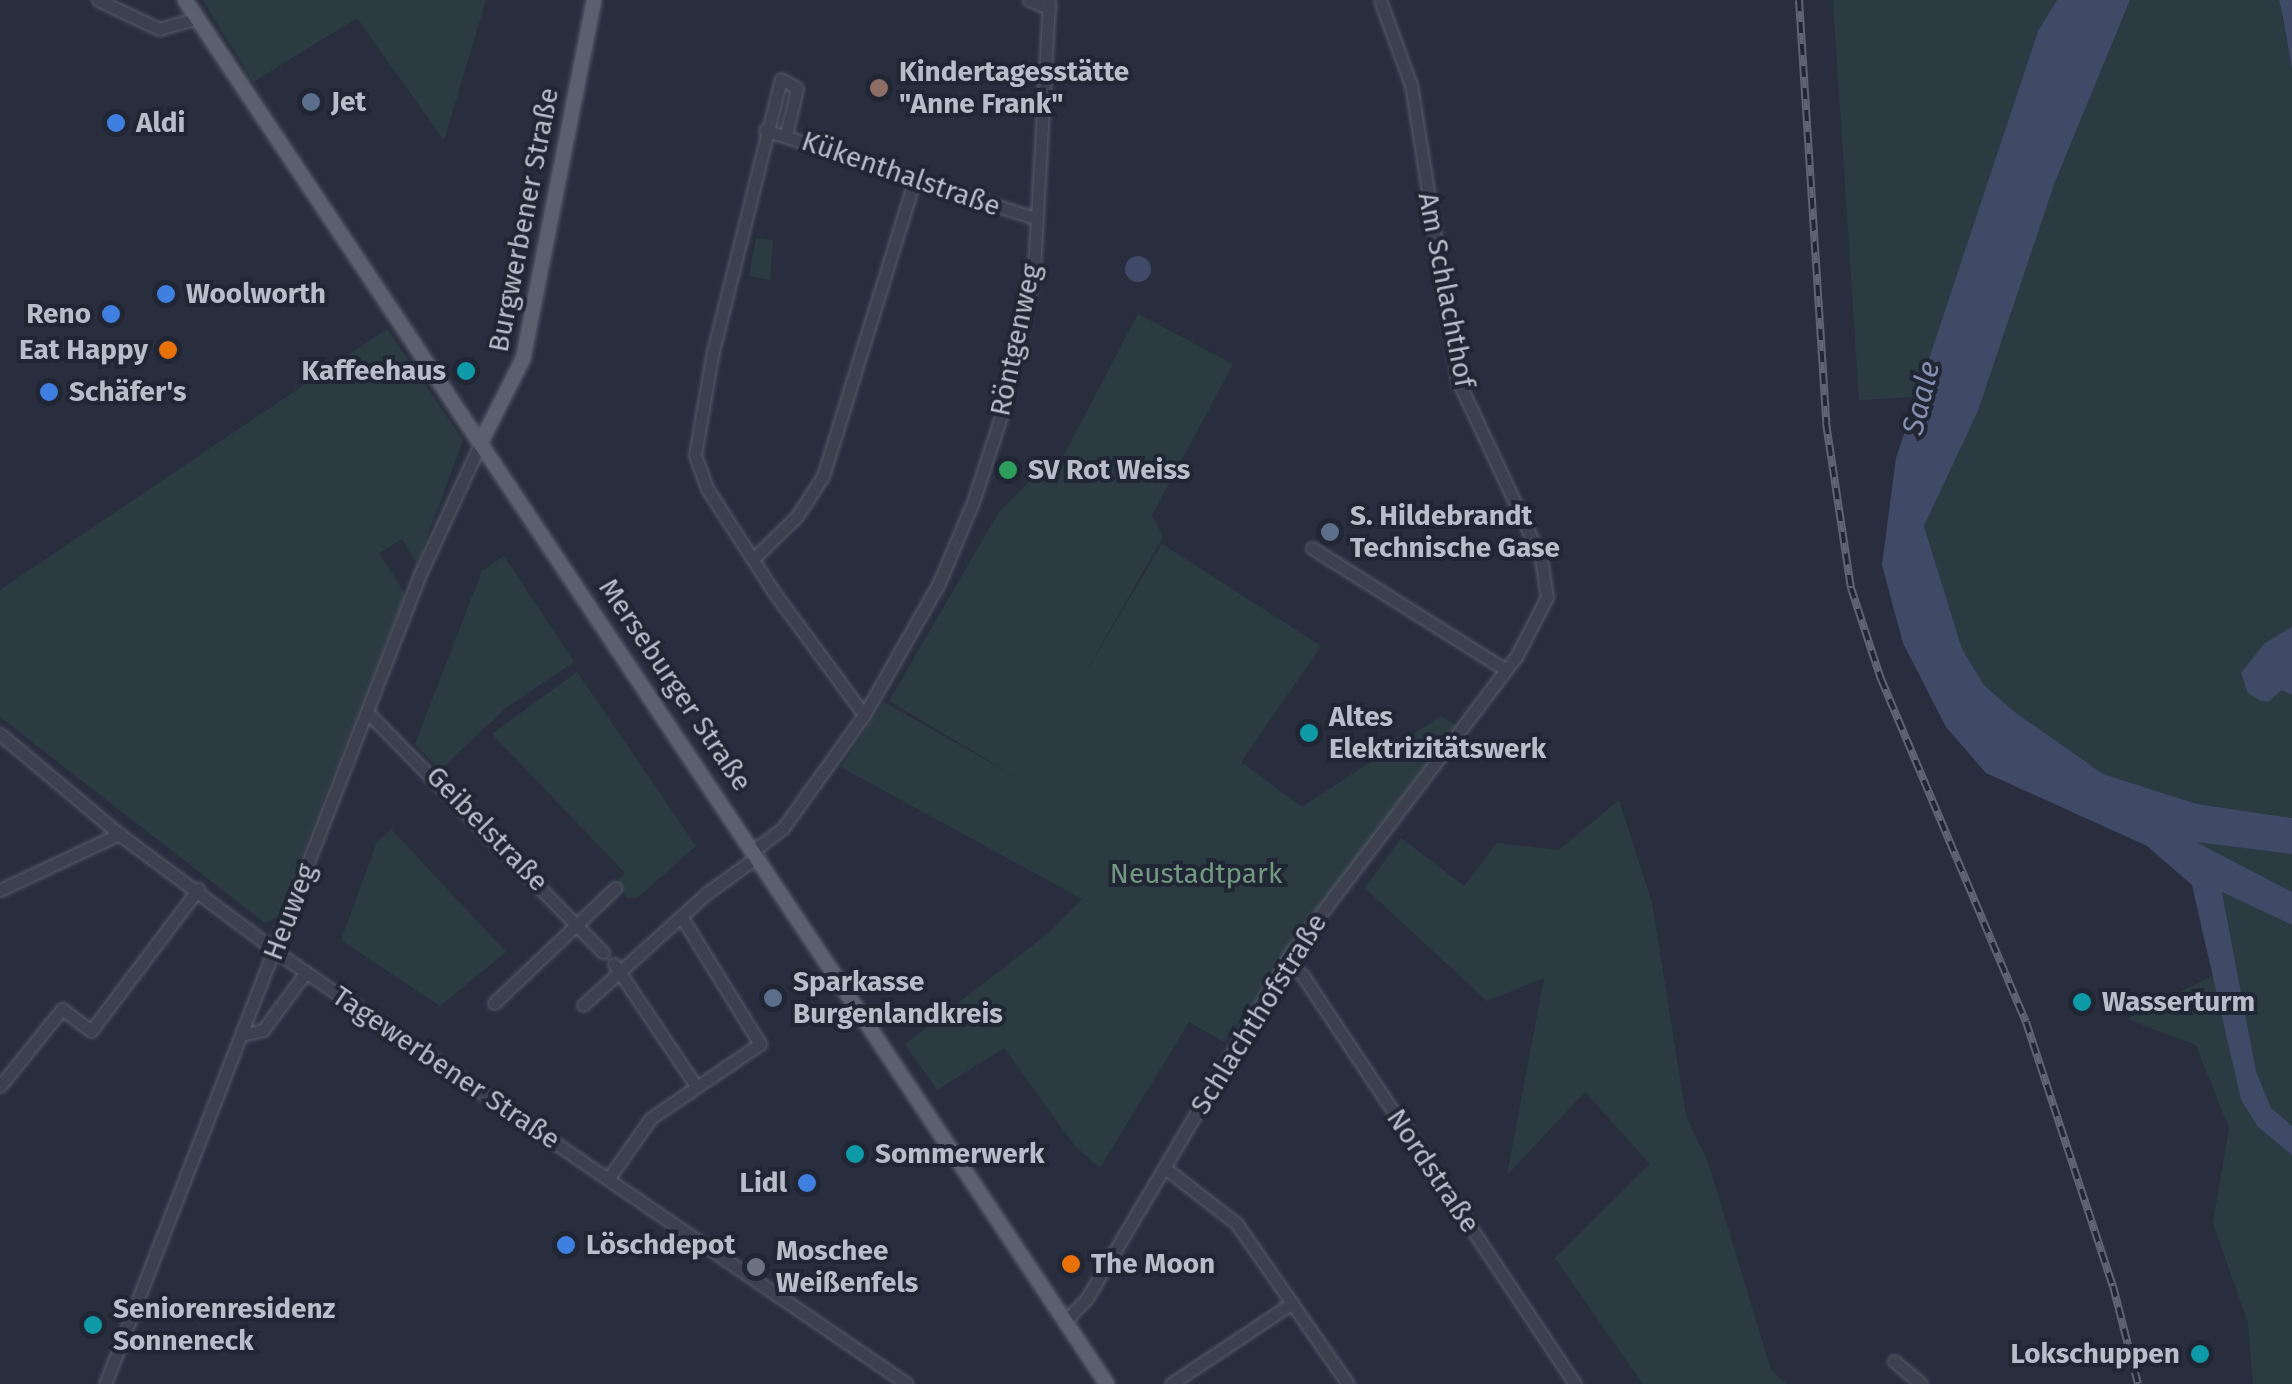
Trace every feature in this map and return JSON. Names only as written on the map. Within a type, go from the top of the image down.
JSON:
[{"type":"main road","name":"Merseburger Straße","points":[[185,0],[1107,1384]]},
{"type":"main road","name":"Burgwerbener Straße","points":[[481,442],[523,360],[594,0]]},
{"type":"street","points":[[98,0],[159,29],[196,18]]},
{"type":"street","points":[[1029,0],[1049,4]]},
{"type":"street","name":"Am Schlachthof","points":[[1380,0],[1410,86],[1458,381],[1546,570],[1547,597],[1534,627]]},
{"type":"street","name":"Röntgenweg","points":[[583,1005],[619,967],[783,828],[864,715],[938,586],[973,502],[1021,336],[1037,219],[1049,4]]},
{"type":"street","points":[[786,135],[797,88],[787,79],[774,87],[694,438],[700,476],[853,708],[864,715]]},
{"type":"street","name":"Kükenthalstraße","points":[[765,130],[1037,219]]},
{"type":"street","points":[[753,559],[796,516],[823,476],[915,179]]},
{"type":"street","name":"Heuweg","points":[[105,1384],[246,1034],[436,536],[481,442]]},
{"type":"street","points":[[1312,548],[1506,670]]},
{"type":"street","name":"Schlachthofstraße","points":[[1065,1321],[1087,1298],[1286,961],[1506,670],[1534,627]]},
{"type":"street","name":"Geibelstraße","points":[[367,712],[603,952]]},
{"type":"street","name":"Tagewerbener Straße","points":[[0,734],[119,834],[306,972],[907,1384]]},
{"type":"street","points":[[0,890],[119,834]]},
{"type":"street","points":[[494,1003],[615,888]]},
{"type":"street","points":[[0,1086],[62,1009],[91,1031],[198,889]]},
{"type":"street","points":[[608,1180],[651,1118],[760,1044],[681,916]]},
{"type":"street","name":"Nordstraße","points":[[1286,961],[1303,976],[1575,1384]]},
{"type":"street","points":[[619,967],[696,1086]]},
{"type":"street","points":[[246,1034],[263,1030],[306,972]]},
{"type":"street","points":[[1165,1168],[1236,1222],[1348,1384]]},
{"type":"street","points":[[1171,1384],[1292,1302]]},
{"type":"street","points":[[1894,1361],[1920,1384]]},
{"type":"green space","points":[[203,0],[486,0],[444,140],[357,18],[253,82]]},
{"type":"green space","points":[[1833,0],[2057,0],[2038,31],[1917,397],[1859,400]]},
{"type":"green space","points":[[2130,0],[2279,0],[2292,69],[2292,818],[2197,804],[2103,774],[2012,710],[1984,685],[1962,649],[1924,526],[1978,411],[2055,182]]},
{"type":"green space","points":[[756,238],[773,240],[770,280],[749,276]]},
{"type":"green space","name":"Neustadtpark","points":[[1138,314],[1233,364],[1152,515],[1163,537],[1077,687],[1162,544],[1321,646],[1241,762],[1302,807],[1441,716],[1455,725],[1224,1042],[1189,1022],[1100,1168],[1075,1146],[1004,1048],[937,1090],[905,1044],[1050,932],[1082,899],[841,767],[884,702],[1023,781],[889,701],[999,512],[1044,467],[1055,472]]},
{"type":"green space","points":[[387,329],[463,440],[417,564],[402,539],[379,553],[405,594],[277,917],[265,923],[0,717],[0,590]]},
{"type":"green space","points":[[504,556],[574,662],[507,707],[440,770],[415,744],[482,571]]},
{"type":"green space","points":[[577,672],[696,846],[637,898],[628,898],[615,884],[625,873],[492,734]]},
{"type":"green space","points":[[1619,800],[1652,903],[1686,1116],[1708,1162],[1771,1370],[1786,1384],[1643,1384],[1555,1258],[1650,1164],[1585,1092],[1507,1175],[1544,978],[1487,1001],[1365,888],[1401,838],[1464,886],[1497,843],[1559,850]]},
{"type":"green space","points":[[391,829],[506,952],[440,1006],[341,940],[377,842]]},
{"type":"green space","points":[[2193,841],[2292,854],[2292,892],[2217,856]]},
{"type":"green space","points":[[2222,891],[2292,925],[2292,1126],[2271,1108],[2256,1071]]},
{"type":"green space","points":[[2214,975],[2241,1100],[2258,1127],[2292,1155],[2292,1384],[2253,1384],[2248,1323],[2213,1223],[2229,1128],[2196,1045],[2127,1019]]},
{"type":"water","name":"Saale","points":[[2057,0],[2130,0],[2055,182],[1978,411],[1924,526],[1962,649],[1984,685],[2012,710],[2103,774],[2197,804],[2292,818],[2292,854],[2196,842],[2292,892],[2292,925],[2222,892],[2256,1071],[2271,1108],[2292,1126],[2292,1155],[2258,1127],[2241,1100],[2192,885],[2147,846],[1986,773],[1946,727],[1903,643],[1882,565],[1896,458],[2038,31]]},
{"type":"water","points":[[2279,0],[2292,0],[2292,69],[2283,18]]},
{"type":"water","points":[[1138,256],[1147,260],[1151,269],[1147,278],[1138,282],[1129,278],[1125,269],[1129,260]]},
{"type":"water","points":[[2292,627],[2292,695],[2282,690],[2268,702],[2259,700],[2248,693],[2241,673],[2265,643]]},
{"type":"railway","points":[[1799,0],[1826,423],[1851,588],[1881,679],[2026,1022],[2113,1286],[2138,1384]]},
{"type":"place","name":"Kindertagesstätte \"Anne Frank\"","points":[[879,88]]},
{"type":"place","name":"Jet","points":[[311,102]]},
{"type":"place","name":"Aldi","points":[[116,123]]},
{"type":"place","name":"Woolworth","points":[[166,294]]},
{"type":"place","name":"Reno","points":[[111,314]]},
{"type":"place","name":"Eat Happy","points":[[168,350]]},
{"type":"place","name":"Kaffeehaus","points":[[466,371]]},
{"type":"place","name":"Schäfer's","points":[[49,392]]},
{"type":"place","name":"SV Rot Weiss","points":[[1008,470]]},
{"type":"place","name":"S. Hildebrandt Technische Gase","points":[[1330,532]]},
{"type":"place","name":"Altes Elektrizitätswerk","points":[[1309,733]]},
{"type":"place","name":"Sparkasse Burgenlandkreis","points":[[773,998]]},
{"type":"place","name":"Wasserturm","points":[[2082,1002]]},
{"type":"place","name":"Sommerwerk","points":[[855,1154]]},
{"type":"place","name":"Lidl","points":[[807,1183]]},
{"type":"place","name":"Löschdepot","points":[[566,1245]]},
{"type":"place","name":"The Moon","points":[[1071,1264]]},
{"type":"place","name":"Moschee Weißenfels","points":[[756,1267]]},
{"type":"place","name":"Seniorenresidenz Sonneneck","points":[[93,1325]]},
{"type":"place","name":"Lokschuppen","points":[[2200,1354]]}]
